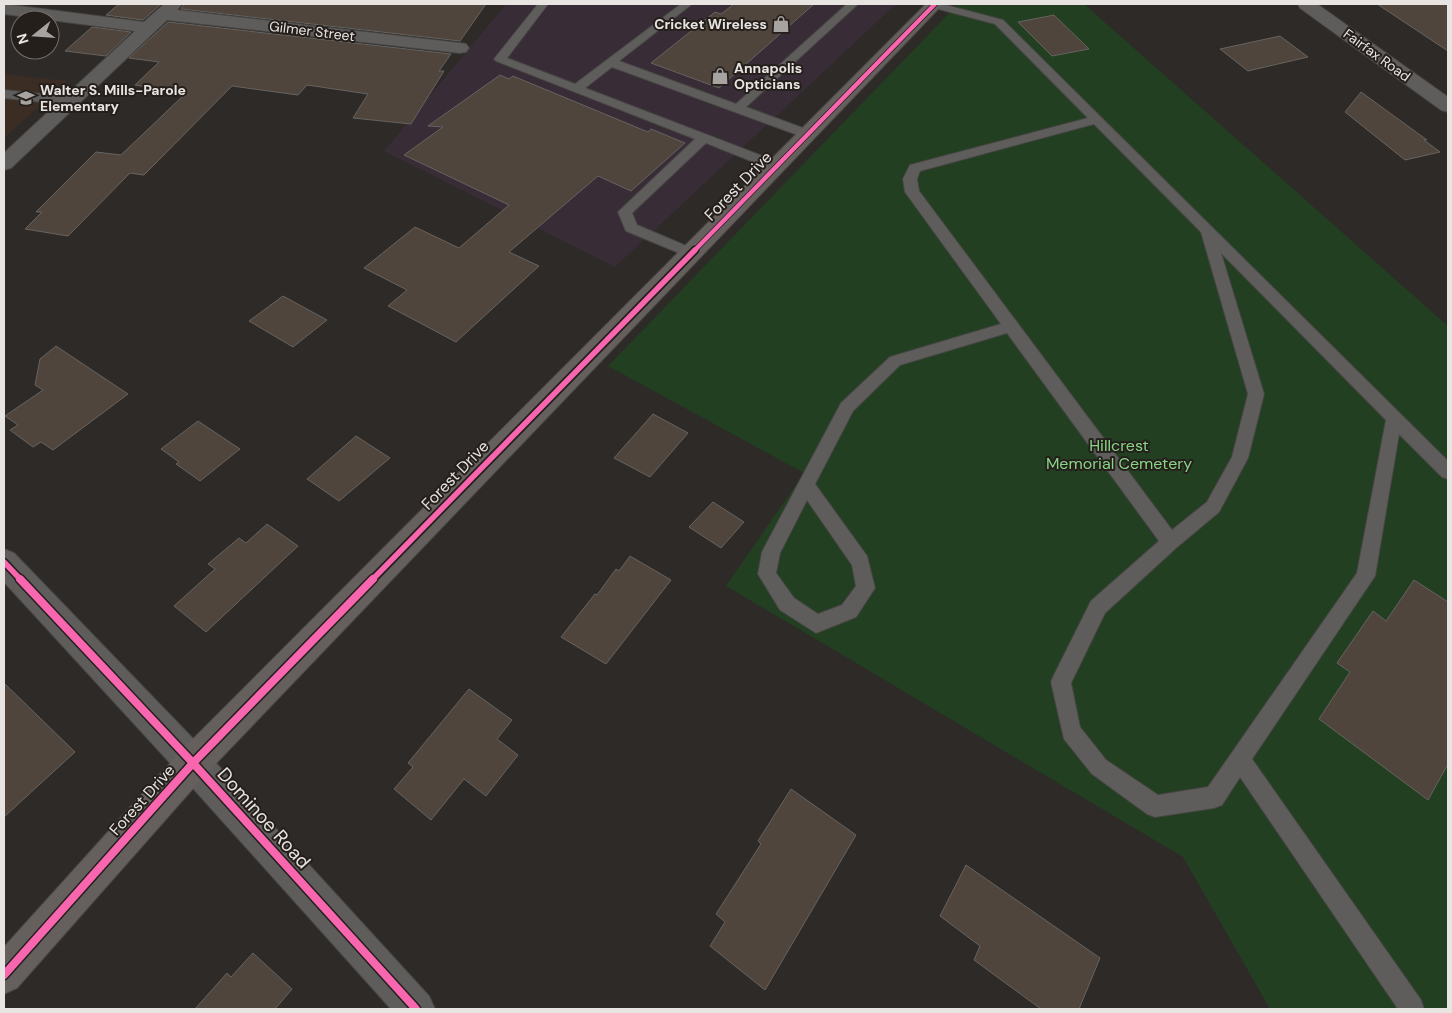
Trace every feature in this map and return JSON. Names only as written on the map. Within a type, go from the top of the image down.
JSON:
[{"type":"street","name":"Forest Drive","points":[[4,975],[193,762],[933,4]]},
{"type":"street","name":"Fairfax Road","points":[[1306,4],[1448,106]]},
{"type":"street","points":[[4,9],[148,28]]},
{"type":"street","points":[[4,164],[169,9]]},
{"type":"street","name":"Gilmer Street","points":[[169,9],[460,48]]},
{"type":"street","name":"Dominoe Road","points":[[4,562],[193,762],[416,1009]]},
{"type":"lane","points":[[543,4],[500,59],[776,166]]},
{"type":"lane","points":[[576,89],[687,4]]},
{"type":"lane","points":[[737,109],[853,4]]},
{"type":"lane","points":[[933,4],[999,22],[1448,472]]},
{"type":"lane","points":[[610,62],[807,134]]},
{"type":"lane","points":[[4,94],[72,101]]},
{"type":"lane","points":[[1096,120],[915,168],[910,179],[912,192],[1170,542]]},
{"type":"lane","points":[[691,253],[631,228],[625,212],[704,138]]},
{"type":"lane","points":[[1207,230],[1256,394],[1240,458],[1213,507],[1170,542],[1098,607],[1061,682],[1071,732],[1099,767],[1155,806],[1214,797],[1366,576],[1394,418]]},
{"type":"lane","points":[[806,486],[861,562],[866,588],[849,610],[816,624],[787,604],[767,574],[771,552],[847,407],[895,361],[1011,326]]},
{"type":"lane","points":[[1240,759],[1412,1009]]},
{"type":"shaded area","points":[[506,4],[896,4],[615,267],[384,151]]},
{"type":"shaded area","name":"Walter S. Mills-Parole Elementary","points":[[4,74],[67,81],[4,138]]},
{"type":"green space","name":"Hillcrest Memorial Cemetery","points":[[958,4],[1084,4],[1448,326],[1448,1009],[1270,1009],[1183,857],[726,586],[804,473],[608,366]]},
{"type":"building","points":[[119,4],[161,4],[143,20],[106,15]]},
{"type":"building","points":[[184,4],[486,4],[460,41],[181,9]]},
{"type":"building","points":[[734,4],[814,4],[719,88],[651,63],[715,12],[721,14]]},
{"type":"building","points":[[1377,4],[1448,4],[1448,51]]},
{"type":"building","points":[[1054,15],[1089,49],[1052,56],[1018,22]]},
{"type":"building","points":[[168,22],[451,54],[439,71],[444,71],[411,124],[353,118],[368,94],[307,85],[298,95],[232,86],[144,175],[130,173],[68,236],[25,229],[42,212],[36,212],[96,152],[121,155],[186,93],[135,85],[159,62],[129,58]]},
{"type":"building","points":[[92,27],[131,32],[106,56],[65,51]]},
{"type":"building","points":[[1280,36],[1308,57],[1248,71],[1220,49]]},
{"type":"building","points":[[500,75],[509,79],[513,76],[648,132],[651,129],[685,143],[631,191],[598,176],[509,252],[539,266],[456,342],[388,306],[407,290],[364,268],[415,227],[459,248],[509,205],[404,155],[443,127],[428,126]]},
{"type":"building","points":[[1361,92],[1427,140],[1424,140],[1440,152],[1405,160],[1345,112]]},
{"type":"building","points":[[283,296],[327,320],[293,347],[249,321]]},
{"type":"building","points":[[56,346],[128,394],[53,450],[41,442],[33,447],[10,430],[18,425],[5,416],[43,390],[35,385],[40,359]]},
{"type":"building","points":[[653,414],[688,433],[650,477],[614,458]]},
{"type":"building","points":[[198,421],[240,449],[200,481],[176,464],[179,462],[161,449]]},
{"type":"building","points":[[356,436],[390,458],[339,501],[307,479]]},
{"type":"building","points":[[713,502],[744,522],[721,548],[689,527]]},
{"type":"building","points":[[267,524],[298,546],[206,632],[174,606],[215,569],[208,564],[239,538],[246,543]]},
{"type":"building","points":[[630,556],[671,580],[606,664],[561,637],[595,594],[597,595],[616,569],[619,571]]},
{"type":"building","points":[[1414,580],[1448,602],[1448,764],[1428,800],[1319,719],[1350,672],[1337,663],[1373,611],[1386,621]]},
{"type":"building","points":[[4,683],[75,752],[4,817]]},
{"type":"building","points":[[469,689],[512,720],[497,739],[518,755],[486,796],[464,779],[431,820],[394,789],[413,767],[408,763]]},
{"type":"building","points":[[791,789],[856,835],[765,990],[710,946],[725,922],[716,914],[761,844],[758,841]]},
{"type":"building","points":[[966,865],[1100,958],[1079,1009],[1041,1009],[974,960],[980,946],[940,916]]},
{"type":"building","points":[[253,953],[292,989],[275,1009],[195,1009],[227,973],[231,977]]},
{"type":"cycle path","points":[[4,975],[193,763],[935,4]]},
{"type":"cycle path","points":[[4,562],[193,763],[416,1009]]},
{"type":"place","name":"Cricket Wireless","points":[[781,24]]},
{"type":"place","name":"Annapolis Opticians","points":[[720,76]]},
{"type":"place","name":"Walter S. Mills-Parole Elementary","points":[[26,98]]}]
